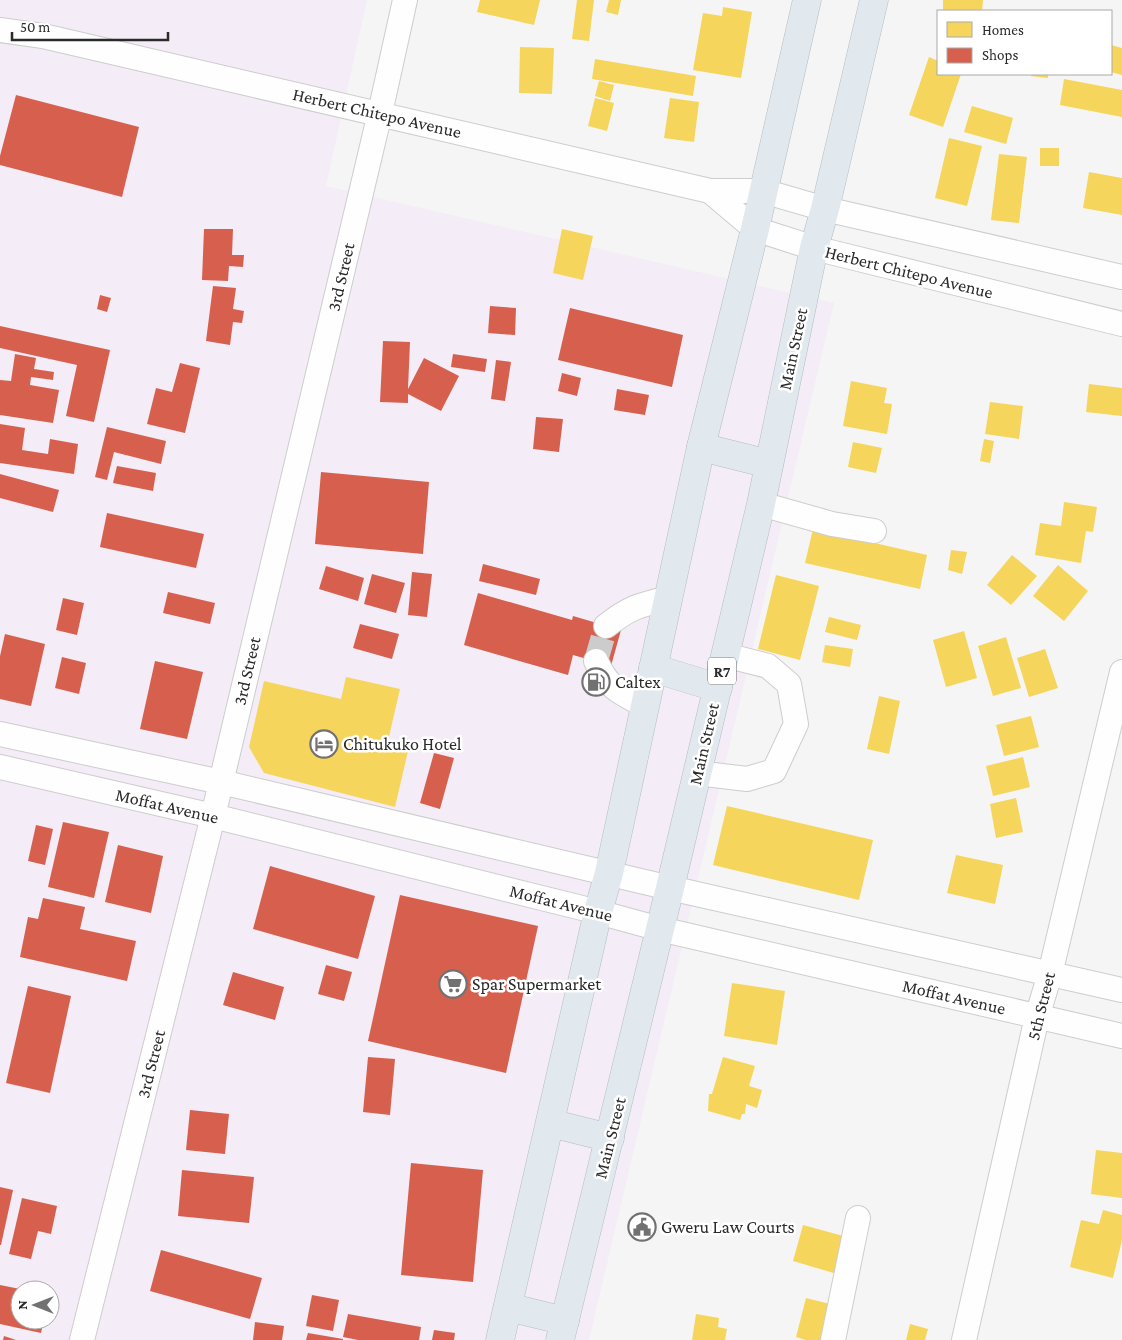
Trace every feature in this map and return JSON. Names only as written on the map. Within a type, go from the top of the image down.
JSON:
[{"type":"highway","points":[[500,1340],[608,873],[701,447],[755,229],[807,0]]},
{"type":"highway","name":"Main Street","points":[[563,1330],[726,655],[761,504],[814,248],[874,0]]},
{"type":"highway","points":[[701,447],[769,464]]},
{"type":"highway","points":[[653,668],[718,688]]},
{"type":"highway","points":[[550,1122],[610,1138]]},
{"type":"highway","points":[[508,1307],[563,1330]]},
{"type":"street","name":"3rd Street","points":[[82,1340],[213,816],[380,113],[405,0]]},
{"type":"street","name":"Herbert Chitepo Avenue","points":[[0,30],[43,36],[710,191],[763,191],[825,208],[1122,277]]},
{"type":"street","name":"Herbert Chitepo Avenue","points":[[710,191],[755,229],[814,248],[1122,324]]},
{"type":"street","points":[[761,504],[832,524],[874,531]]},
{"type":"street","points":[[606,626],[623,612],[638,605],[669,598]]},
{"type":"street","points":[[697,773],[747,779],[774,771],[796,724],[789,684],[768,666],[726,655]]},
{"type":"street","points":[[596,661],[603,676],[617,691],[644,705]]},
{"type":"street","name":"5th Street","points":[[964,1340],[1037,1017],[1050,974],[1122,672]]},
{"type":"street","name":"Moffat Avenue","points":[[0,734],[221,782],[670,888],[1122,990]]},
{"type":"street","name":"Moffat Avenue","points":[[0,767],[213,816],[660,929],[1122,1036]]},
{"type":"street","points":[[834,1340],[858,1218]]},
{"type":"shaded area","points":[[0,0],[367,0],[326,186],[834,303],[589,1340],[0,1340]]},
{"type":"building: Homes","points":[[480,0],[540,0],[534,25],[477,12]]},
{"type":"building: Homes","points":[[577,0],[594,0],[589,41],[572,39]]},
{"type":"building: Homes","points":[[609,0],[621,0],[618,15],[606,12]]},
{"type":"building: Homes","points":[[943,0],[983,0],[982,10],[943,10]]},
{"type":"building: Homes","points":[[723,7],[752,12],[741,78],[693,70],[703,13],[722,16]]},
{"type":"building: Homes","points":[[1112,45],[1122,48],[1122,75],[1112,72]]},
{"type":"building: Homes","points":[[520,47],[554,48],[552,94],[519,93]]},
{"type":"building: Homes","points":[[929,57],[937,61],[937,75],[961,75],[943,127],[909,115]]},
{"type":"building: Homes","points":[[595,59],[696,76],[693,96],[592,79]]},
{"type":"building: Homes","points":[[1048,75],[1048,78],[1031,76]]},
{"type":"building: Homes","points":[[1064,79],[1122,90],[1122,117],[1060,105]]},
{"type":"building: Homes","points":[[599,81],[614,85],[610,101],[595,96]]},
{"type":"building: Homes","points":[[595,98],[614,103],[607,131],[588,126]]},
{"type":"building: Homes","points":[[670,98],[699,102],[694,142],[664,138]]},
{"type":"building: Homes","points":[[972,106],[1013,118],[1006,144],[964,132]]},
{"type":"building: Homes","points":[[949,138],[982,146],[967,206],[935,198]]},
{"type":"building: Homes","points":[[1040,148],[1059,148],[1059,166],[1040,166]]},
{"type":"building: Homes","points":[[999,154],[1027,157],[1019,223],[991,220]]},
{"type":"building: Homes","points":[[1089,172],[1122,178],[1122,215],[1083,208]]},
{"type":"building: Homes","points":[[562,229],[593,236],[583,280],[553,273]]},
{"type":"building: Homes","points":[[851,381],[887,388],[884,403],[892,404],[887,434],[843,426]]},
{"type":"building: Homes","points":[[1089,384],[1122,388],[1122,416],[1086,412]]},
{"type":"building: Homes","points":[[990,402],[1023,406],[1019,439],[985,434]]},
{"type":"building: Homes","points":[[984,439],[994,441],[990,463],[980,461]]},
{"type":"building: Homes","points":[[853,442],[882,448],[876,473],[848,467]]},
{"type":"building: Homes","points":[[1064,502],[1097,507],[1093,532],[1086,531],[1081,563],[1035,555],[1040,523],[1061,526]]},
{"type":"building: Homes","points":[[813,529],[927,555],[920,589],[805,563]]},
{"type":"building: Homes","points":[[951,550],[967,552],[962,574],[948,570]]},
{"type":"building: Homes","points":[[1012,555],[1037,576],[1011,605],[987,585]]},
{"type":"building: Homes","points":[[1058,565],[1088,591],[1064,621],[1033,596]]},
{"type":"building: Homes","points":[[776,575],[819,586],[800,660],[758,649]]},
{"type":"building: Homes","points":[[829,617],[861,625],[857,640],[825,632]]},
{"type":"building: Homes","points":[[964,631],[977,678],[946,687],[933,640]]},
{"type":"building: Homes","points":[[1006,637],[1021,688],[993,696],[978,646]]},
{"type":"building: Homes","points":[[825,645],[853,649],[850,667],[822,662]]},
{"type":"building: Homes","points":[[1045,649],[1058,688],[1029,697],[1017,658]]},
{"type":"building: Homes","name":"Chitukuko Hotel","points":[[346,677],[400,689],[388,741],[409,747],[395,807],[264,773],[249,747],[264,681],[341,699]]},
{"type":"building: Homes","points":[[879,696],[900,701],[889,754],[867,749]]},
{"type":"building: Homes","points":[[1031,716],[1039,747],[1004,756],[996,725]]},
{"type":"building: Homes","points":[[1023,757],[1030,787],[993,796],[986,766]]},
{"type":"building: Homes","points":[[1016,798],[1023,832],[996,838],[990,804]]},
{"type":"building: Homes","points":[[727,806],[873,840],[859,900],[713,865]]},
{"type":"building: Homes","points":[[956,855],[1003,865],[995,904],[947,893]]},
{"type":"building: Homes","points":[[732,983],[785,991],[777,1045],[724,1036]]},
{"type":"building: Homes","points":[[723,1057],[755,1066],[749,1086],[762,1090],[757,1108],[746,1104],[745,1114],[742,1114],[740,1120],[708,1111],[709,1094],[712,1094]]},
{"type":"building: Homes","points":[[1096,1150],[1122,1153],[1122,1198],[1091,1194]]},
{"type":"building: Homes","points":[[1103,1210],[1122,1215],[1122,1240],[1113,1278],[1070,1267],[1081,1220],[1099,1224]]},
{"type":"building: Homes","points":[[803,1225],[847,1237],[837,1274],[793,1261]]},
{"type":"building: Homes","points":[[806,1298],[830,1304],[821,1340],[806,1340],[796,1337]]},
{"type":"building: Homes","points":[[696,1314],[719,1318],[718,1327],[727,1329],[725,1340],[692,1340]]},
{"type":"building: Homes","points":[[910,1324],[928,1329],[925,1340],[906,1340]]},
{"type":"building: Shops","points":[[16,95],[139,127],[122,197],[0,165],[0,156]]},
{"type":"building: Shops","points":[[204,229],[233,229],[232,255],[244,255],[243,267],[229,266],[228,281],[202,280]]},
{"type":"building: Shops","points":[[213,286],[236,288],[233,309],[244,311],[242,323],[233,322],[230,345],[206,341]]},
{"type":"building: Shops","points":[[100,295],[111,298],[107,312],[97,309]]},
{"type":"building: Shops","points":[[490,306],[516,308],[515,335],[488,333]]},
{"type":"building: Shops","points":[[570,308],[683,335],[672,387],[558,360]]},
{"type":"building: Shops","points":[[0,326],[110,350],[94,422],[66,416],[77,365],[0,348]]},
{"type":"building: Shops","points":[[383,341],[410,342],[408,389],[424,358],[459,376],[441,411],[408,394],[408,403],[380,402]]},
{"type":"building: Shops","points":[[15,354],[36,358],[34,369],[54,372],[53,380],[31,377],[30,385],[59,390],[53,423],[0,415],[0,380],[11,381]]},
{"type":"building: Shops","points":[[453,354],[487,359],[485,372],[451,367]]},
{"type":"building: Shops","points":[[496,360],[511,362],[505,401],[491,399]]},
{"type":"building: Shops","points":[[180,363],[200,368],[185,433],[147,424],[156,388],[172,392]]},
{"type":"building: Shops","points":[[562,373],[581,378],[577,396],[558,391]]},
{"type":"building: Shops","points":[[617,389],[649,395],[645,415],[614,410]]},
{"type":"building: Shops","points":[[536,417],[563,419],[559,452],[533,449]]},
{"type":"building: Shops","points":[[0,424],[25,428],[22,450],[48,454],[50,439],[78,444],[74,474],[0,463]]},
{"type":"building: Shops","points":[[107,427],[166,441],[161,464],[114,452],[107,480],[95,477]]},
{"type":"building: Shops","points":[[117,466],[156,473],[153,491],[113,483]]},
{"type":"building: Shops","points":[[321,472],[429,482],[423,554],[315,544]]},
{"type":"building: Shops","points":[[0,474],[59,490],[53,512],[0,498]]},
{"type":"building: Shops","points":[[107,513],[204,534],[196,568],[100,547]]},
{"type":"building: Shops","points":[[483,564],[540,579],[536,595],[479,581]]},
{"type":"building: Shops","points":[[326,566],[364,578],[358,601],[319,589]]},
{"type":"building: Shops","points":[[412,572],[432,574],[427,617],[408,615]]},
{"type":"building: Shops","points":[[372,574],[405,583],[396,613],[364,604]]},
{"type":"building: Shops","points":[[168,592],[215,603],[210,624],[163,613]]},
{"type":"building: Shops","points":[[478,593],[572,620],[573,616],[621,630],[611,666],[573,655],[568,675],[464,645]]},
{"type":"building: Shops","points":[[63,598],[84,603],[77,635],[56,630]]},
{"type":"building: Shops","points":[[360,624],[399,634],[392,659],[353,648]]},
{"type":"building: Shops","points":[[5,634],[45,644],[31,706],[0,699],[0,656]]},
{"type":"building: Shops","points":[[62,657],[86,663],[79,694],[55,688]]},
{"type":"building: Shops","points":[[155,661],[203,672],[187,739],[140,729]]},
{"type":"building: Shops","points":[[434,753],[454,758],[440,809],[420,803]]},
{"type":"building: Shops","points":[[63,822],[109,832],[94,898],[48,887]]},
{"type":"building: Shops","points":[[36,825],[53,829],[45,865],[28,861]]},
{"type":"building: Shops","points":[[118,845],[163,856],[151,913],[105,902]]},
{"type":"building: Shops","points":[[270,866],[375,896],[358,959],[253,929]]},
{"type":"building: Shops","name":"Spar Supermarket","points":[[400,895],[538,926],[506,1073],[368,1041]]},
{"type":"building: Shops","points":[[43,898],[85,907],[80,929],[136,941],[127,981],[20,957],[28,917],[38,919]]},
{"type":"building: Shops","points":[[326,965],[352,972],[344,1001],[318,994]]},
{"type":"building: Shops","points":[[233,972],[284,987],[275,1020],[223,1005]]},
{"type":"building: Shops","points":[[28,986],[71,996],[50,1093],[6,1083]]},
{"type":"building: Shops","points":[[368,1057],[395,1059],[390,1115],[363,1112]]},
{"type":"building: Shops","points":[[190,1110],[229,1114],[225,1154],[186,1150]]},
{"type":"building: Shops","points":[[411,1163],[483,1170],[473,1282],[401,1275]]},
{"type":"building: Shops","points":[[182,1170],[254,1177],[249,1223],[178,1216]]},
{"type":"building: Shops","points":[[0,1187],[13,1190],[1,1245],[0,1245]]},
{"type":"building: Shops","points":[[22,1198],[57,1206],[51,1234],[38,1231],[31,1259],[9,1254]]},
{"type":"building: Shops","points":[[161,1250],[262,1278],[250,1319],[150,1291]]},
{"type":"building: Shops","points":[[0,1285],[10,1287],[10,1326],[0,1324]]},
{"type":"building: Shops","points":[[312,1295],[339,1300],[333,1331],[306,1326]]},
{"type":"building: Shops","points":[[348,1314],[421,1327],[419,1340],[358,1340],[343,1337]]},
{"type":"building: Shops","points":[[255,1322],[284,1326],[282,1340],[253,1340]]},
{"type":"building: Shops","points":[[27,1330],[42,1330],[41,1333]]},
{"type":"building: Shops","points":[[434,1330],[455,1333],[454,1340],[432,1340]]},
{"type":"building: Shops","points":[[308,1333],[343,1339],[343,1340],[306,1340]]},
{"type":"building: Shops","points":[[4,1336],[16,1340],[3,1340]]},
{"type":"tunnel","points":[[596,661],[606,626]]},
{"type":"place","name":"Caltex","points":[[596,682]]},
{"type":"place","name":"Chitukuko Hotel","points":[[324,744]]},
{"type":"place","name":"Spar Supermarket","points":[[453,984]]},
{"type":"place","name":"Gweru Law Courts","points":[[642,1227]]}]
